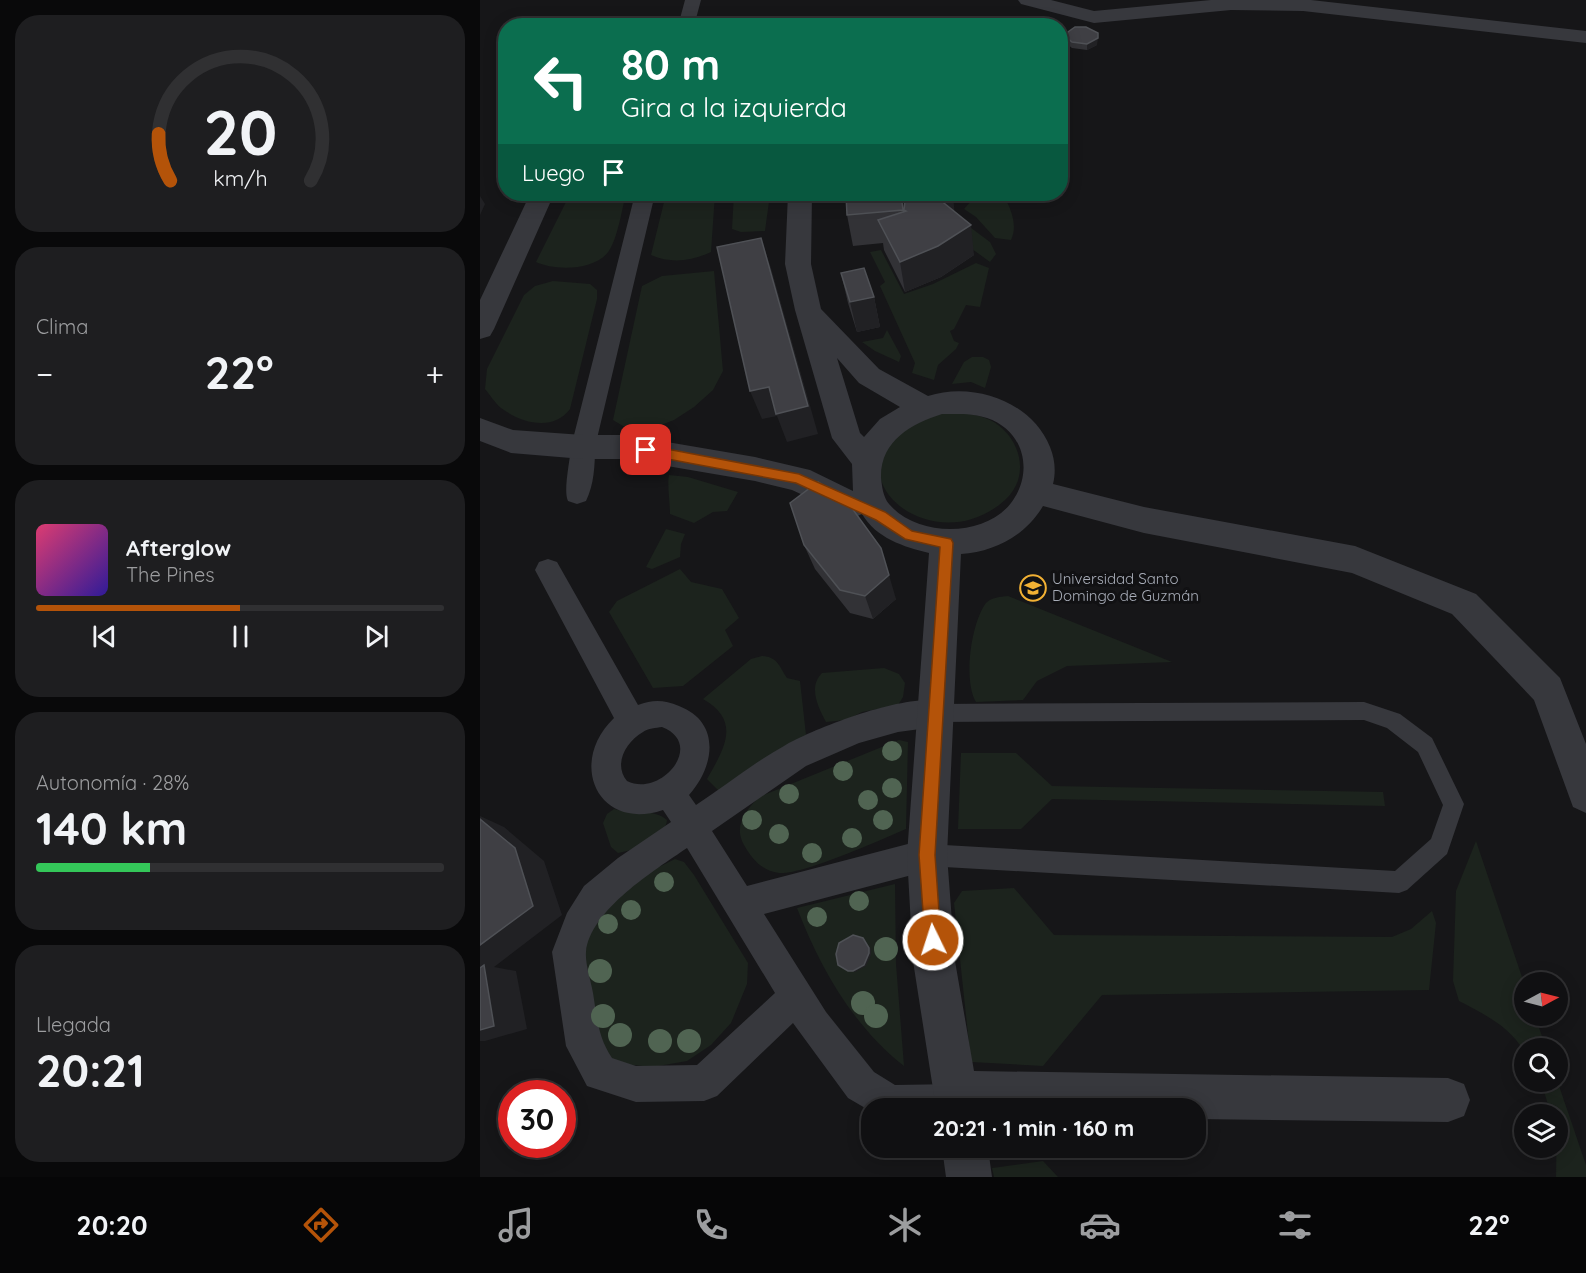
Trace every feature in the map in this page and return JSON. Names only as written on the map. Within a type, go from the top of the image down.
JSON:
[{"type":"street","points":[[688,18],[693,0]]},
{"type":"street","points":[[1028,0],[1094,17],[1231,4],[1303,5],[1586,37]]},
{"type":"street","points":[[480,328],[539,201]]},
{"type":"street","points":[[577,494],[582,471],[583,447],[643,201]]},
{"type":"street","points":[[800,201],[798,264],[808,310],[847,438],[867,460]]},
{"type":"street","points":[[808,310],[870,376],[925,408]]},
{"type":"street","points":[[480,429],[511,441],[583,447],[626,447],[799,479],[881,516],[909,536],[946,543],[985,537],[1017,519],[1036,492],[1041,463],[1030,436],[1008,415],[976,403],[941,403],[908,413],[882,433],[867,460],[866,489],[881,516]]},
{"type":"street","points":[[480,449],[511,441]]},
{"type":"street","points":[[1036,492],[1144,520],[1355,560],[1464,604],[1548,690],[1586,794]]},
{"type":"street","points":[[946,543],[927,855],[934,961],[957,1098]]},
{"type":"street","points":[[548,570],[632,722]]},
{"type":"street","points":[[796,997],[704,1083],[636,1084],[600,1073],[584,1046],[569,952],[579,925],[596,898],[621,876],[795,756],[856,730],[898,718],[935,713]]},
{"type":"street","points":[[647,715],[672,715],[688,724],[697,747],[688,775],[669,791],[649,800],[634,800],[621,796],[611,788],[606,776],[605,762],[609,746],[632,722],[647,715]]},
{"type":"street","points":[[669,791],[814,1024],[861,1085],[883,1098]]},
{"type":"street","points":[[739,904],[927,855]]},
{"type":"street","points":[[1206,1100],[1448,1100]]},
{"type":"street","points":[[966,1158],[969,1177]]},
{"type":"lane","points":[[927,855],[1399,882],[1439,846],[1454,804],[1425,746],[1393,721],[1364,711],[935,713]]},
{"type":"shaded area","points":[[566,201],[624,201],[613,244],[596,262],[565,268],[536,262]]},
{"type":"shaded area","points":[[664,201],[715,201],[711,252],[696,258],[681,260],[666,260],[651,255]]},
{"type":"shaded area","points":[[734,201],[769,201],[765,231],[741,232],[732,229]]},
{"type":"shaded area","points":[[971,201],[1007,201],[1014,223],[1011,240],[995,238],[976,217],[964,209]]},
{"type":"shaded area","points":[[959,219],[990,242],[996,254],[990,262],[946,230]]},
{"type":"shaded area","points":[[881,250],[904,294],[933,284],[976,263],[989,268],[980,307],[966,305],[954,329],[950,331],[954,341],[959,343],[956,349],[938,365],[934,380],[912,373],[915,363],[880,286],[885,282],[870,252]]},
{"type":"shaded area","points":[[714,271],[723,371],[713,390],[694,407],[674,420],[653,428],[623,426],[613,420],[642,286],[662,276]]},
{"type":"shaded area","points":[[553,281],[590,284],[597,290],[597,299],[570,409],[555,421],[537,423],[518,418],[497,404],[485,389],[487,369],[524,295],[535,286]]},
{"type":"shaded area","points":[[887,330],[901,356],[899,362],[862,342],[883,338]]},
{"type":"shaded area","points":[[972,357],[983,357],[989,360],[991,367],[985,388],[971,382],[952,384],[964,362]]},
{"type":"shaded area","points":[[950,412],[980,416],[1000,427],[1009,435],[1015,446],[1020,468],[1013,490],[1005,500],[978,517],[950,523],[923,519],[901,507],[886,491],[880,471],[885,450],[904,431],[926,418]]},
{"type":"shaded area","points":[[669,475],[688,477],[738,492],[727,511],[713,512],[694,523],[670,514]]},
{"type":"shaded area","points":[[666,529],[685,534],[680,557],[652,569],[646,567]]},
{"type":"shaded area","points":[[680,569],[691,582],[722,589],[739,618],[725,630],[733,646],[683,686],[653,688],[609,612],[617,601]]},
{"type":"shaded area","points":[[1008,596],[1172,662],[1067,666],[1037,681],[1023,700],[976,702],[972,693],[969,667],[976,624],[988,601]]},
{"type":"shaded area","points":[[762,656],[775,660],[787,678],[800,681],[806,735],[721,793],[707,779],[723,746],[726,726],[715,708],[703,699],[751,659]]},
{"type":"shaded area","points":[[884,668],[899,674],[905,683],[903,697],[898,705],[862,712],[846,720],[826,722],[815,691],[822,673]]},
{"type":"shaded area","points":[[899,740],[908,742],[906,829],[842,856],[790,872],[779,873],[767,870],[750,855],[741,838],[740,825],[750,807],[759,797]]},
{"type":"shaded area","points":[[961,753],[1016,753],[1052,786],[1383,792],[1385,806],[1052,799],[1021,829],[958,829]]},
{"type":"shaded area","points":[[614,809],[656,814],[667,820],[656,838],[618,853],[611,847],[603,823],[607,814]]},
{"type":"shaded area","points":[[1476,841],[1520,972],[1514,972],[1514,1026],[1538,1026],[1543,1038],[1514,1038],[1487,1016],[1459,1001],[1453,981],[1456,891]]},
{"type":"shaded area","points":[[675,859],[684,862],[694,875],[748,963],[747,984],[731,1023],[711,1045],[687,1061],[653,1067],[612,1063],[597,1046],[584,957],[589,931],[604,909],[651,871]]},
{"type":"shaded area","points":[[895,884],[896,964],[904,1066],[869,1033],[840,994],[816,952],[797,908]]},
{"type":"shaded area","points":[[1014,888],[1054,935],[1392,937],[1411,929],[1432,911],[1436,923],[1429,990],[1102,995],[1043,1066],[971,1062],[954,903],[962,891]]},
{"type":"shaded area","points":[[1544,1092],[1561,1092],[1565,1104],[1548,1104]]},
{"type":"shaded area","points":[[1568,1112],[1586,1165],[1586,1177],[1556,1177],[1556,1158],[1568,1158]]},
{"type":"shaded area","points":[[1043,1161],[1058,1177],[994,1177],[992,1168]]},
{"type":"building","points":[[1075,27],[1086,27],[1098,33],[1098,38],[1087,44],[1072,42],[1068,39],[1068,32]]},
{"type":"building","points":[[846,201],[902,201],[903,210],[847,215]]},
{"type":"building","points":[[905,201],[941,201],[971,225],[938,246],[900,262],[878,220],[906,211],[904,210]]},
{"type":"building","points":[[761,238],[808,406],[776,414],[769,387],[750,391],[717,247]]},
{"type":"building","points":[[864,268],[874,297],[850,302],[841,273]]},
{"type":"building","points":[[818,482],[846,500],[881,548],[889,575],[865,596],[840,590],[804,545],[790,503]]},
{"type":"building","points":[[480,819],[515,848],[533,906],[480,945]]},
{"type":"building","points":[[853,935],[863,938],[869,948],[869,953],[864,965],[848,971],[838,965],[836,954],[839,943]]},
{"type":"building","points":[[484,965],[494,1026],[480,1030],[480,968]]},
{"type":"place","name":"Universidad Santo Domingo de Guzmán","points":[[1033,588]]},
{"type":"route","points":[[646,450],[799,479],[852,505],[881,516],[909,536],[946,543],[927,855],[933,940]]}]
